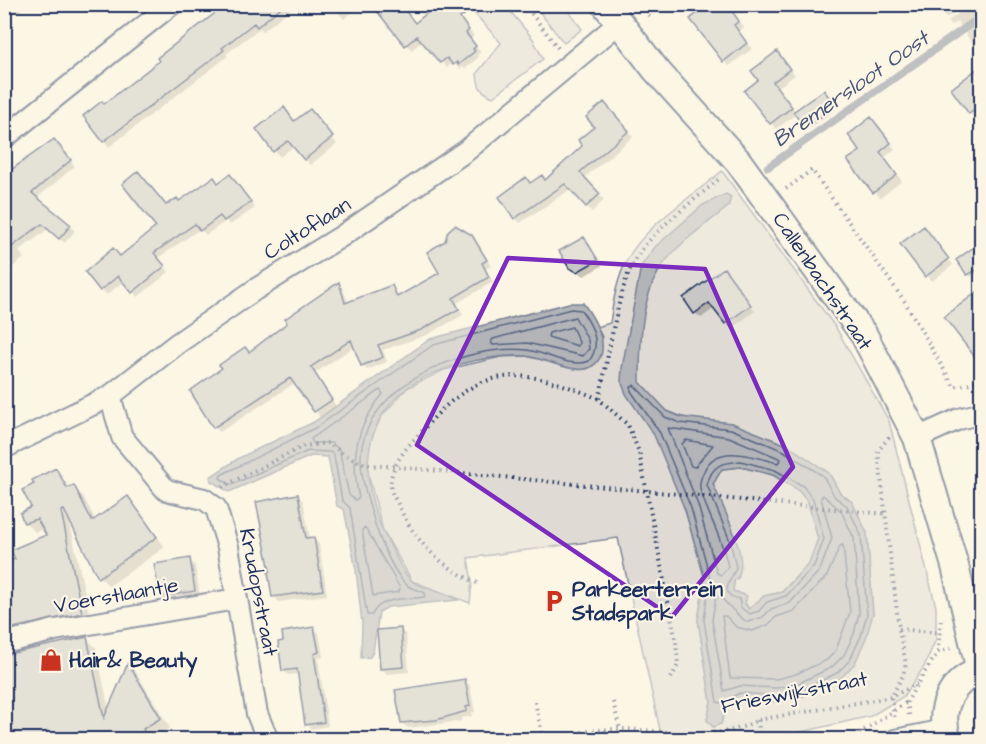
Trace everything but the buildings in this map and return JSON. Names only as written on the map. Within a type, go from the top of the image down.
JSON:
[{"type":"street","points":[[4,138],[172,4]]},
{"type":"street","name":"Coltoflaan","points":[[4,448],[110,396],[178,343],[256,289],[342,237],[466,152],[570,63],[612,14]]},
{"type":"street","name":"Callenbachstraat","points":[[612,14],[656,70],[738,161],[864,335],[910,428],[955,566],[981,670]]},
{"type":"street","name":"Krudopstraat","points":[[110,396],[122,437],[166,490],[204,499],[216,508],[224,529],[257,714],[268,740]]},
{"type":"street","points":[[910,428],[981,413]]},
{"type":"street","name":"Voerstlaantje","points":[[4,643],[55,630],[236,599]]},
{"type":"street","points":[[897,739],[946,735],[944,708],[948,698],[961,681],[981,670]]},
{"type":"path","points":[[524,4],[570,63]]},
{"type":"path","points":[[599,399],[633,264],[650,241],[738,161]]},
{"type":"path","points":[[768,202],[812,170],[905,302],[954,387],[981,380]]},
{"type":"path","points":[[477,583],[457,573],[410,531],[391,488],[396,466],[436,416],[462,393],[493,379],[526,376],[572,387],[599,399],[628,425],[639,452],[676,642],[678,665],[670,678]]},
{"type":"path","points":[[897,739],[891,697],[903,675],[906,664],[899,629],[878,451],[910,428]]},
{"type":"path","points":[[220,488],[304,446],[328,443],[356,463],[371,466],[396,466],[803,508],[886,514]]},
{"type":"path","points":[[899,629],[939,633]]},
{"type":"path","points":[[917,684],[938,652],[972,640]]},
{"type":"path","name":"Frieswijkstraat","points":[[534,740],[620,729],[684,733],[740,730],[758,720],[891,697],[917,684]]},
{"type":"path","name":"Frieswijkstraat","points":[[849,740],[907,702],[917,684]]},
{"type":"path","points":[[536,702],[543,738]]},
{"type":"path","points":[[614,702],[620,729]]},
{"type":"path","points":[[758,720],[760,740]]},
{"type":"path","points":[[604,730],[609,740]]},
{"type":"highlighted area","points":[[508,258],[705,269],[793,467],[672,617],[417,445]]},
{"type":"shaded area","points":[[467,5],[505,5],[533,39],[543,59],[493,97],[481,88],[477,73],[501,43]]},
{"type":"shaded area","points":[[534,5],[564,5],[582,29],[564,43]]},
{"type":"shaded area","points":[[722,171],[836,328],[889,421],[936,607],[936,639],[924,667],[904,696],[871,716],[771,739],[662,739],[618,538],[468,558],[472,582],[470,603],[412,581],[383,531],[367,470],[368,446],[381,417],[407,388],[444,370],[501,357],[526,356],[547,361],[602,337],[597,327],[610,323],[621,274],[635,247],[657,223]],"holes":[[[667,411],[829,473],[840,493],[852,502],[867,533],[873,614],[778,702],[741,699],[726,705],[721,724],[707,720],[711,702],[698,620],[705,579],[685,510]]]},
{"type":"shaded area","points":[[741,467],[773,475],[798,490],[808,502],[818,539],[809,563],[782,592],[764,596],[749,609],[738,592],[733,592],[734,581],[739,577],[713,484],[722,469]]},
{"type":"water","points":[[726,194],[731,197],[728,207],[676,249],[655,279],[645,307],[640,352],[640,382],[667,411],[681,417],[732,423],[787,445],[829,473],[840,493],[852,502],[867,533],[873,614],[855,663],[841,678],[804,696],[778,702],[741,699],[726,705],[721,724],[713,727],[707,720],[711,702],[698,620],[705,579],[685,510],[654,435],[626,394],[621,381],[641,266],[655,247],[703,205]],"holes":[[[741,467],[773,475],[798,490],[808,502],[818,539],[809,563],[782,592],[764,596],[749,609],[745,604],[747,596],[733,591],[741,563],[739,549],[729,519],[713,484],[722,469]]]},
{"type":"water","points":[[569,303],[583,303],[597,327],[602,353],[591,367],[568,368],[525,356],[496,357],[463,363],[432,374],[407,388],[390,404],[378,423],[371,442],[368,462],[373,504],[381,525],[408,578],[458,600],[388,607],[379,612],[373,652],[370,657],[361,658],[362,623],[356,570],[344,509],[337,506],[328,457],[311,456],[229,492],[211,481],[210,477],[239,458],[314,422],[430,339]]},
{"type":"water","points":[[981,703],[981,733],[976,726],[975,718]]},
{"type":"waterway","name":"Bremersloot Oost","points":[[768,167],[982,16]]},
{"type":"place","name":"Parkeerterrein Stadspark","points":[[554,601]]},
{"type":"place","name":"Hair& Beauty","points":[[51,660]]}]
